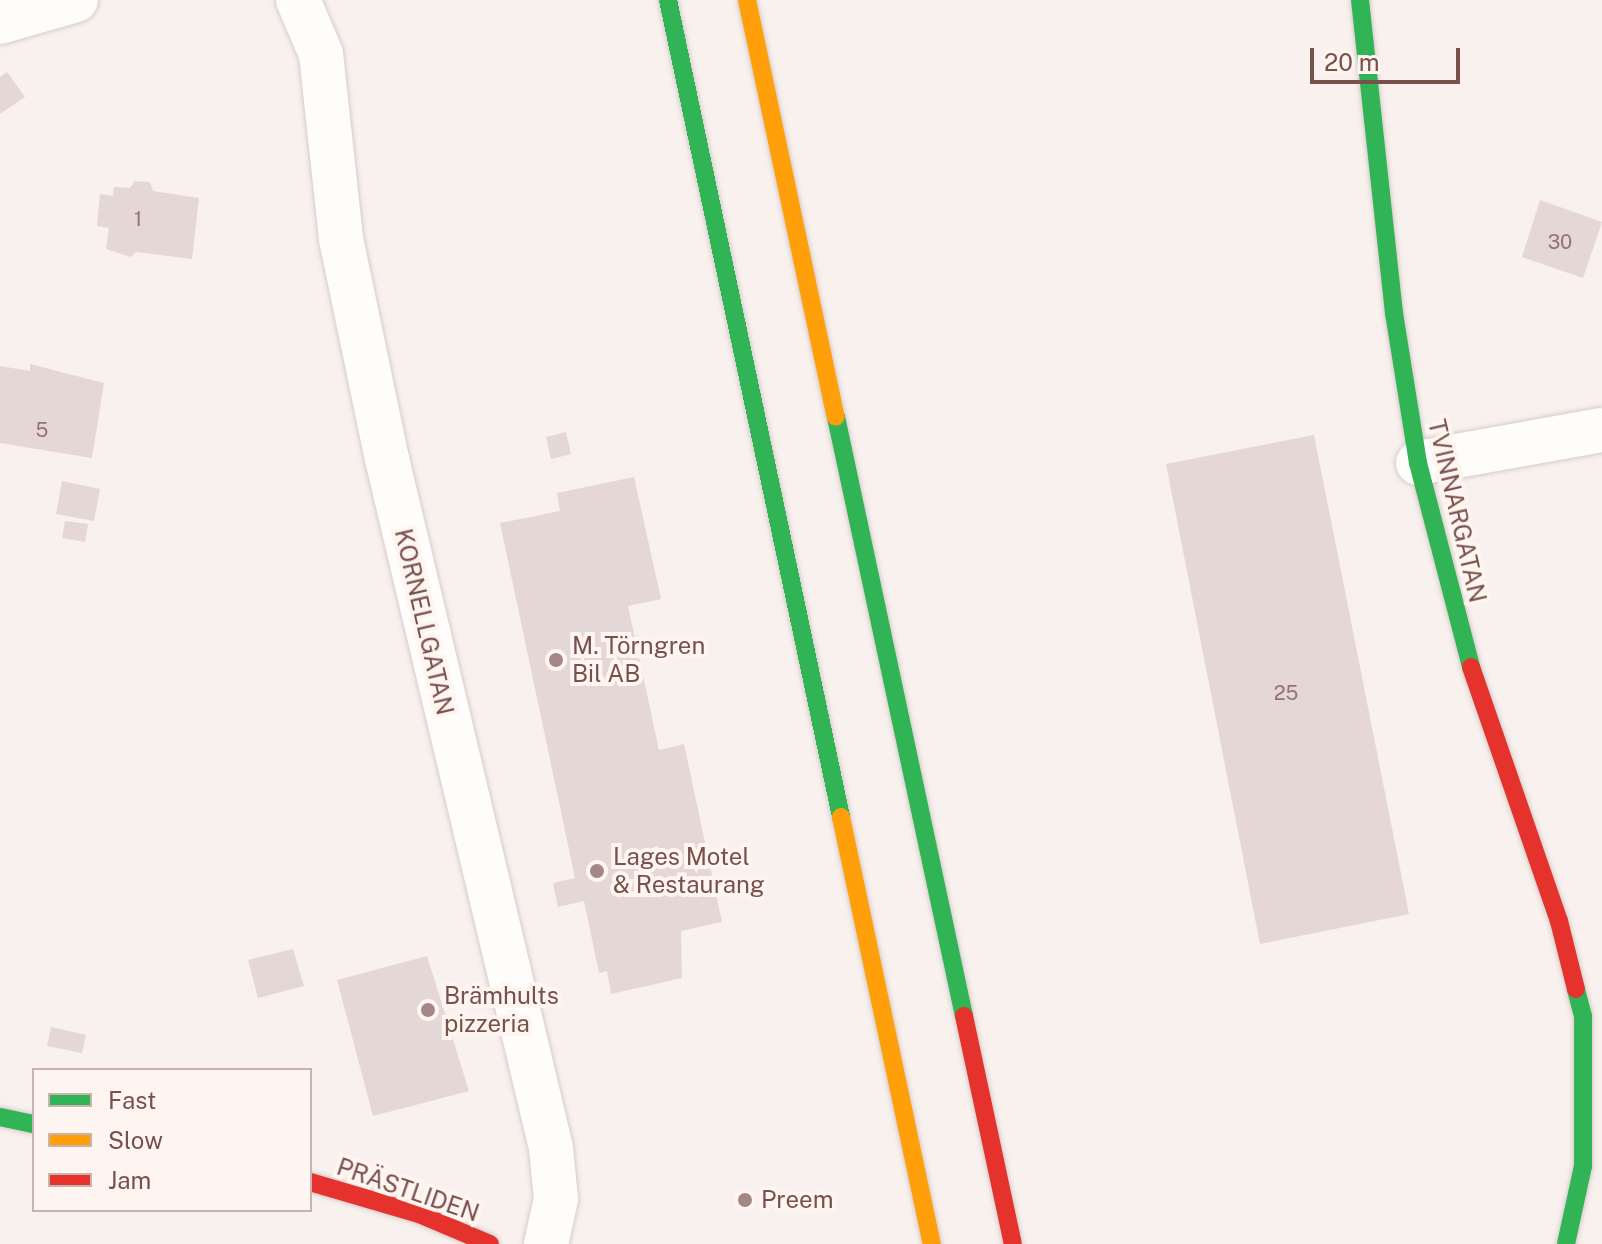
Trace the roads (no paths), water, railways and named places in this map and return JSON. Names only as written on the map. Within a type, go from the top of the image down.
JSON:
[{"type":"main road","points":[[668,0],[932,1244]]},
{"type":"main road","points":[[747,0],[1013,1244]]},
{"type":"main road","name":"TVINNARGATAN","points":[[1360,0],[1394,313],[1418,463],[1468,660],[1559,921],[1583,1016],[1583,1166],[1566,1244]]},
{"type":"main road","name":"TVINNARGATAN","points":[[1583,1016],[1602,1046]]},
{"type":"main road","points":[[0,1117],[32,1124]]},
{"type":"main road","name":"PRÄSTLIDEN","points":[[312,1183],[419,1214],[490,1244]]},
{"type":"street","points":[[0,22],[76,0]]},
{"type":"street","name":"KORNELLGATAN","points":[[293,2],[321,54],[341,239],[381,430],[551,1148],[556,1199],[546,1244]]},
{"type":"street","points":[[1418,463],[1602,430]]},
{"type":"place","name":"M. Törngren Bil AB","points":[[556,660]]},
{"type":"place","name":"Lages Motel & Restaurang","points":[[597,871]]},
{"type":"place","name":"Brämhults pizzeria","points":[[428,1010]]},
{"type":"place","name":"Preem","points":[[745,1200]]}]
